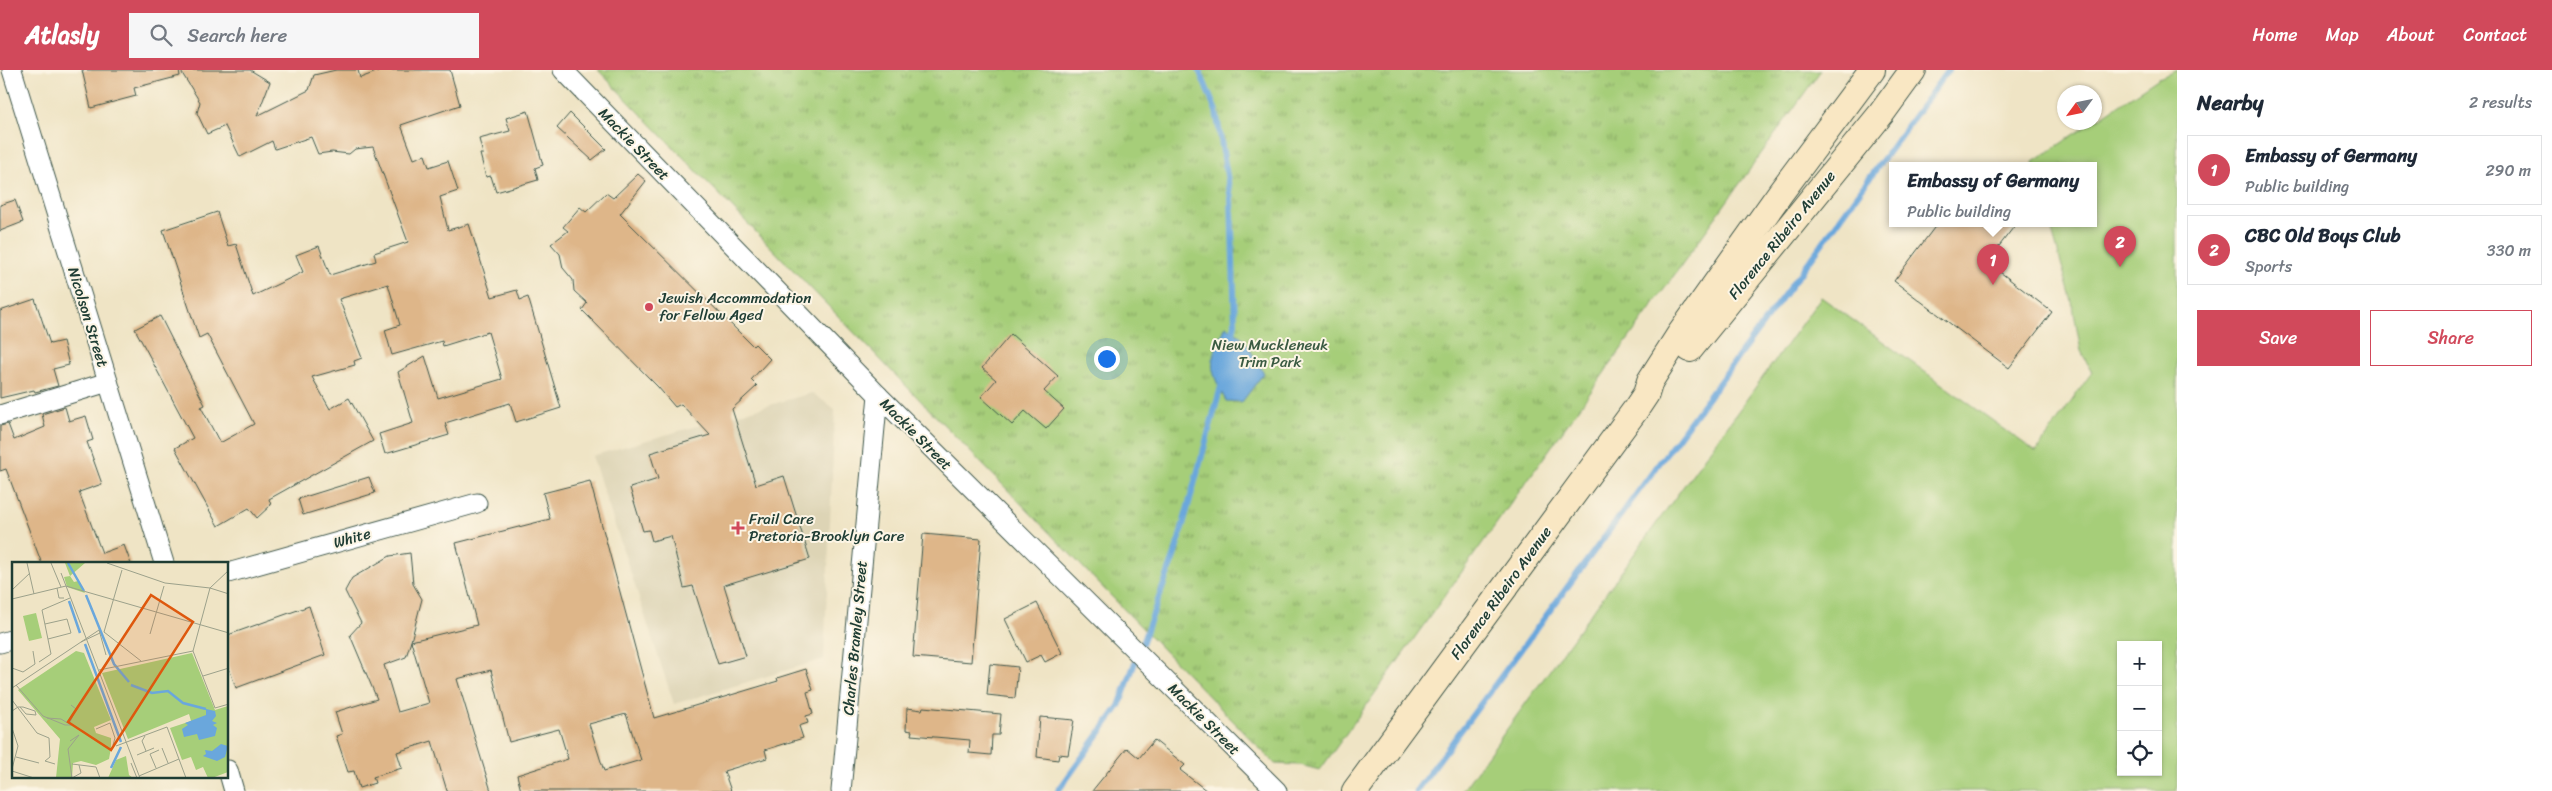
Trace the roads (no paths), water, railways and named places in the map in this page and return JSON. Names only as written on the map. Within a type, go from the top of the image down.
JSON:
[{"type":"main road","name":"Florence Ribeiro Avenue","points":[[1355,791],[1646,394],[1650,381],[1680,334],[1780,192],[1872,70]]},
{"type":"main road","name":"Florence Ribeiro Avenue","points":[[1646,394],[1658,387],[1680,361],[1881,114],[1913,70]]},
{"type":"street","name":"Nicolson Street","points":[[12,70],[163,562]]},
{"type":"street","name":"Mackie Street","points":[[563,70],[878,396],[1277,791]]},
{"type":"street","points":[[0,414],[108,382]]},
{"type":"street","name":"Charles Bramley Street","points":[[842,791],[878,396]]},
{"type":"street","name":"White","points":[[229,573],[477,502]]},
{"type":"street","points":[[229,774],[234,791]]},
{"type":"water","points":[[1226,326],[1243,338],[1264,373],[1242,402],[1226,401],[1213,371],[1216,348]]},
{"type":"waterway","points":[[1199,70],[1216,111],[1231,199],[1235,323],[1232,339]]},
{"type":"waterway","points":[[1416,791],[1816,252],[1948,70]]},
{"type":"waterway","points":[[1058,791],[1119,706],[1175,554],[1222,383]]},
{"type":"place","name":"CBC Old Boys Club","points":[[2120,267]]},
{"type":"place","name":"Embassy of Germany","points":[[1993,285]]},
{"type":"place","name":"Jewish Accommodation for Fellow Aged","points":[[649,307]]},
{"type":"place","name":"Frail Care Pretoria-Brooklyn Care","points":[[738,528]]},
{"type":"park label","name":"Niew Muckleneuk Trim Park","points":[[1270,354]]}]
